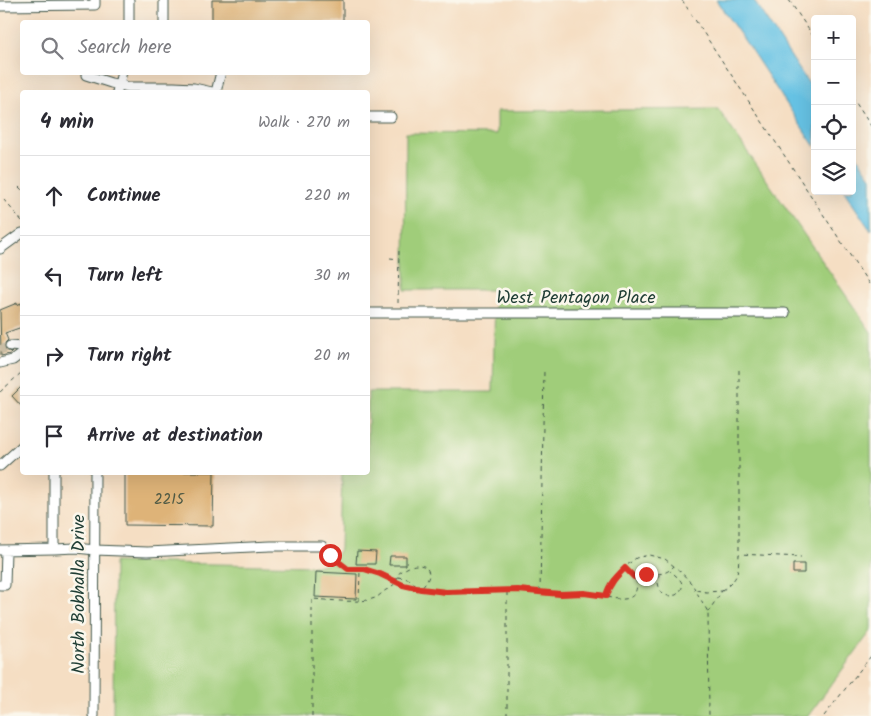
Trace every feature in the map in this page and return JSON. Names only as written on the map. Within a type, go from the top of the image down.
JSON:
[{"type":"street","points":[[0,6],[94,6],[94,0]]},
{"type":"street","points":[[129,0],[129,20]]},
{"type":"street","points":[[164,0],[164,20]]},
{"type":"street","points":[[86,75],[118,89],[129,87],[190,90]]},
{"type":"street","points":[[118,89],[121,75]]},
{"type":"street","points":[[216,90],[220,75]]},
{"type":"street","points":[[370,117],[391,117]]},
{"type":"street","points":[[0,249],[20,234]]},
{"type":"street","name":"West Pentagon Place","points":[[370,313],[785,313]]},
{"type":"street","points":[[10,346],[20,347]]},
{"type":"street","points":[[0,363],[13,360],[20,355]]},
{"type":"street","points":[[0,466],[20,448]]},
{"type":"street","points":[[54,475],[54,549]]},
{"type":"street","name":"North Bobhalla Drive","points":[[94,716],[95,475]]},
{"type":"street","points":[[0,585],[5,585],[3,550],[76,548],[147,552],[271,546],[322,546]]},
{"type":"path","points":[[682,0],[871,287]]},
{"type":"path","points":[[789,0],[811,33]]},
{"type":"path","points":[[856,103],[871,126]]},
{"type":"path","points":[[4,200],[20,219]]},
{"type":"path","points":[[398,303],[399,250]]},
{"type":"path","points":[[390,258],[399,259]]},
{"type":"path","points":[[540,593],[544,370]]},
{"type":"path","points":[[708,612],[722,591],[734,582],[738,573],[739,370]]},
{"type":"path","points":[[0,392],[20,374]]},
{"type":"path","points":[[322,546],[348,569],[360,569],[380,574],[403,585],[415,588],[446,592],[518,590],[560,594],[584,593],[625,600],[631,597],[637,588],[634,577],[625,568]]},
{"type":"path","points":[[739,554],[801,557]]},
{"type":"path","points":[[606,596],[612,581],[625,568],[636,558],[649,555],[665,559],[692,584],[708,612],[708,716]]},
{"type":"path","points":[[312,716],[312,599],[364,601],[378,596],[394,586],[397,582],[398,574],[408,567],[418,564],[426,566],[429,574],[421,589]]},
{"type":"path","points":[[634,577],[646,574],[659,575],[670,571],[674,566]]},
{"type":"path","points":[[359,601],[360,569]]},
{"type":"path","points":[[659,575],[660,591],[668,596],[676,596],[681,590],[682,582],[670,571]]},
{"type":"path","points":[[678,578],[682,574]]},
{"type":"path","points":[[398,577],[411,580],[414,582],[415,588]]},
{"type":"path","points":[[696,590],[706,592],[722,591]]},
{"type":"path","points":[[507,591],[507,716]]},
{"type":"path","points":[[824,716],[871,656]]},
{"type":"green space","points":[[718,109],[871,332],[871,631],[808,716],[113,716],[114,562],[316,566],[333,562],[340,549],[342,475],[370,475],[370,392],[493,392],[495,290],[405,290],[406,133],[497,134],[497,111]]},
{"type":"water","points":[[716,0],[754,0],[811,87],[811,141]]},
{"type":"water","points":[[856,155],[871,177],[871,231],[847,195],[856,195]]},
{"type":"building","points":[[212,0],[343,0],[343,20],[212,20]]},
{"type":"building","points":[[20,304],[20,328],[5,333],[8,340],[4,348],[12,352],[1,356],[0,310]]},
{"type":"building","points":[[20,388],[20,405],[12,396]]},
{"type":"building","points":[[125,475],[214,475],[213,526],[125,525]]},
{"type":"building","points":[[357,551],[376,552],[375,564],[356,564]]},
{"type":"building","points":[[390,556],[406,556],[406,565],[389,565]]},
{"type":"building","points":[[793,564],[804,564],[804,573],[793,573]]},
{"type":"building","points":[[316,572],[357,574],[356,599],[315,597]]},
{"type":"tunnel","points":[[0,350],[10,346]]},
{"type":"route","points":[[330,555],[348,569],[364,569],[403,585],[446,592],[518,590],[606,596],[612,581],[625,568],[634,577],[646,574]]}]
